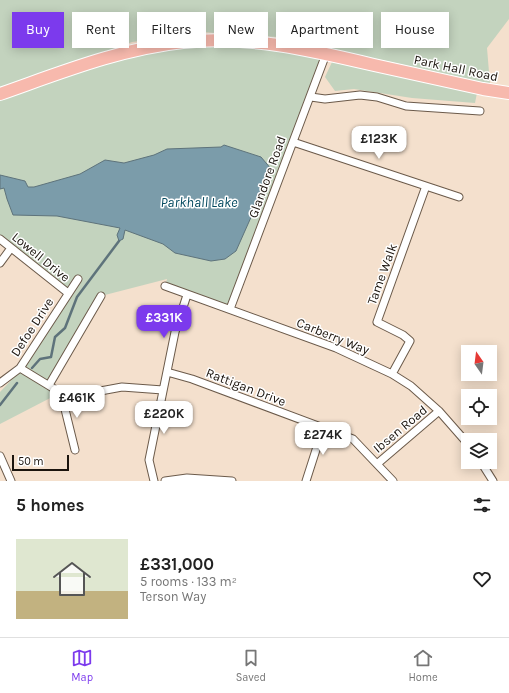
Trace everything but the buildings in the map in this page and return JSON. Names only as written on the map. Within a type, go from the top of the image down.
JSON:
[{"type":"main road","name":"Park Hall Road","points":[[0,94],[118,54],[142,48],[184,42],[235,40],[285,45],[483,89],[509,93]]},
{"type":"street","name":"Glandore Road","points":[[230,309],[248,265],[326,54]]},
{"type":"street","points":[[311,97],[325,99],[360,95],[377,97],[406,106],[480,112]]},
{"type":"street","points":[[293,142],[459,197]]},
{"type":"street","name":"Tame Walk","points":[[392,374],[410,341],[403,335],[377,322],[426,186]]},
{"type":"street","name":"Lowell Drive","points":[[0,239],[68,293]]},
{"type":"street","points":[[0,263],[12,248]]},
{"type":"street","name":"Defoe Drive","points":[[0,383],[20,368],[78,279]]},
{"type":"street","name":"Carberry Way","points":[[165,286],[336,348],[392,374],[411,386],[439,411],[461,436]]},
{"type":"street","points":[[154,481],[149,460],[175,332],[187,295]]},
{"type":"street","points":[[49,385],[101,296]]},
{"type":"street","points":[[20,368],[61,392],[95,392],[122,387],[163,390]]},
{"type":"street","name":"Rattigan Drive","points":[[167,372],[192,379],[352,439],[393,481]]},
{"type":"street","points":[[61,392],[75,450]]},
{"type":"street","name":"Ibsen Road","points":[[377,464],[439,411]]},
{"type":"street","points":[[306,481],[323,428]]},
{"type":"street","points":[[0,456],[11,481]]},
{"type":"street","points":[[485,469],[493,481]]},
{"type":"street","points":[[165,481],[187,478],[232,481]]},
{"type":"green space","points":[[0,0],[509,0],[509,19],[487,48],[490,84],[328,48],[373,48],[373,12],[276,12],[276,37],[268,37],[268,12],[214,12],[214,33],[206,32],[206,12],[137,12],[137,41],[129,43],[129,12],[72,12],[72,48],[115,48],[0,89]]},
{"type":"green space","points":[[206,40],[214,41],[214,48],[268,47],[326,54],[230,309],[166,283],[167,279],[101,296],[49,385],[20,368],[68,293],[0,239],[0,94],[90,62],[165,48],[206,48]]},
{"type":"green space","points":[[332,62],[477,93],[475,103],[412,98],[354,89],[335,91],[325,77]]},
{"type":"green space","points":[[19,372],[58,394],[0,424],[0,392]]},
{"type":"water","name":"Parkhall Lake","points":[[224,145],[261,157],[272,170],[236,251],[225,259],[211,261],[175,253],[163,244],[125,230],[123,239],[119,241],[117,235],[120,228],[57,216],[13,215],[4,188],[0,189],[0,175],[25,181],[28,187],[34,187],[80,174],[105,160],[124,163],[154,155],[167,149],[221,147]]},
{"type":"waterway","points":[[32,368],[40,359],[51,357],[55,337],[65,328],[77,297],[119,241]]},
{"type":"waterway","points":[[0,405],[17,383]]}]
